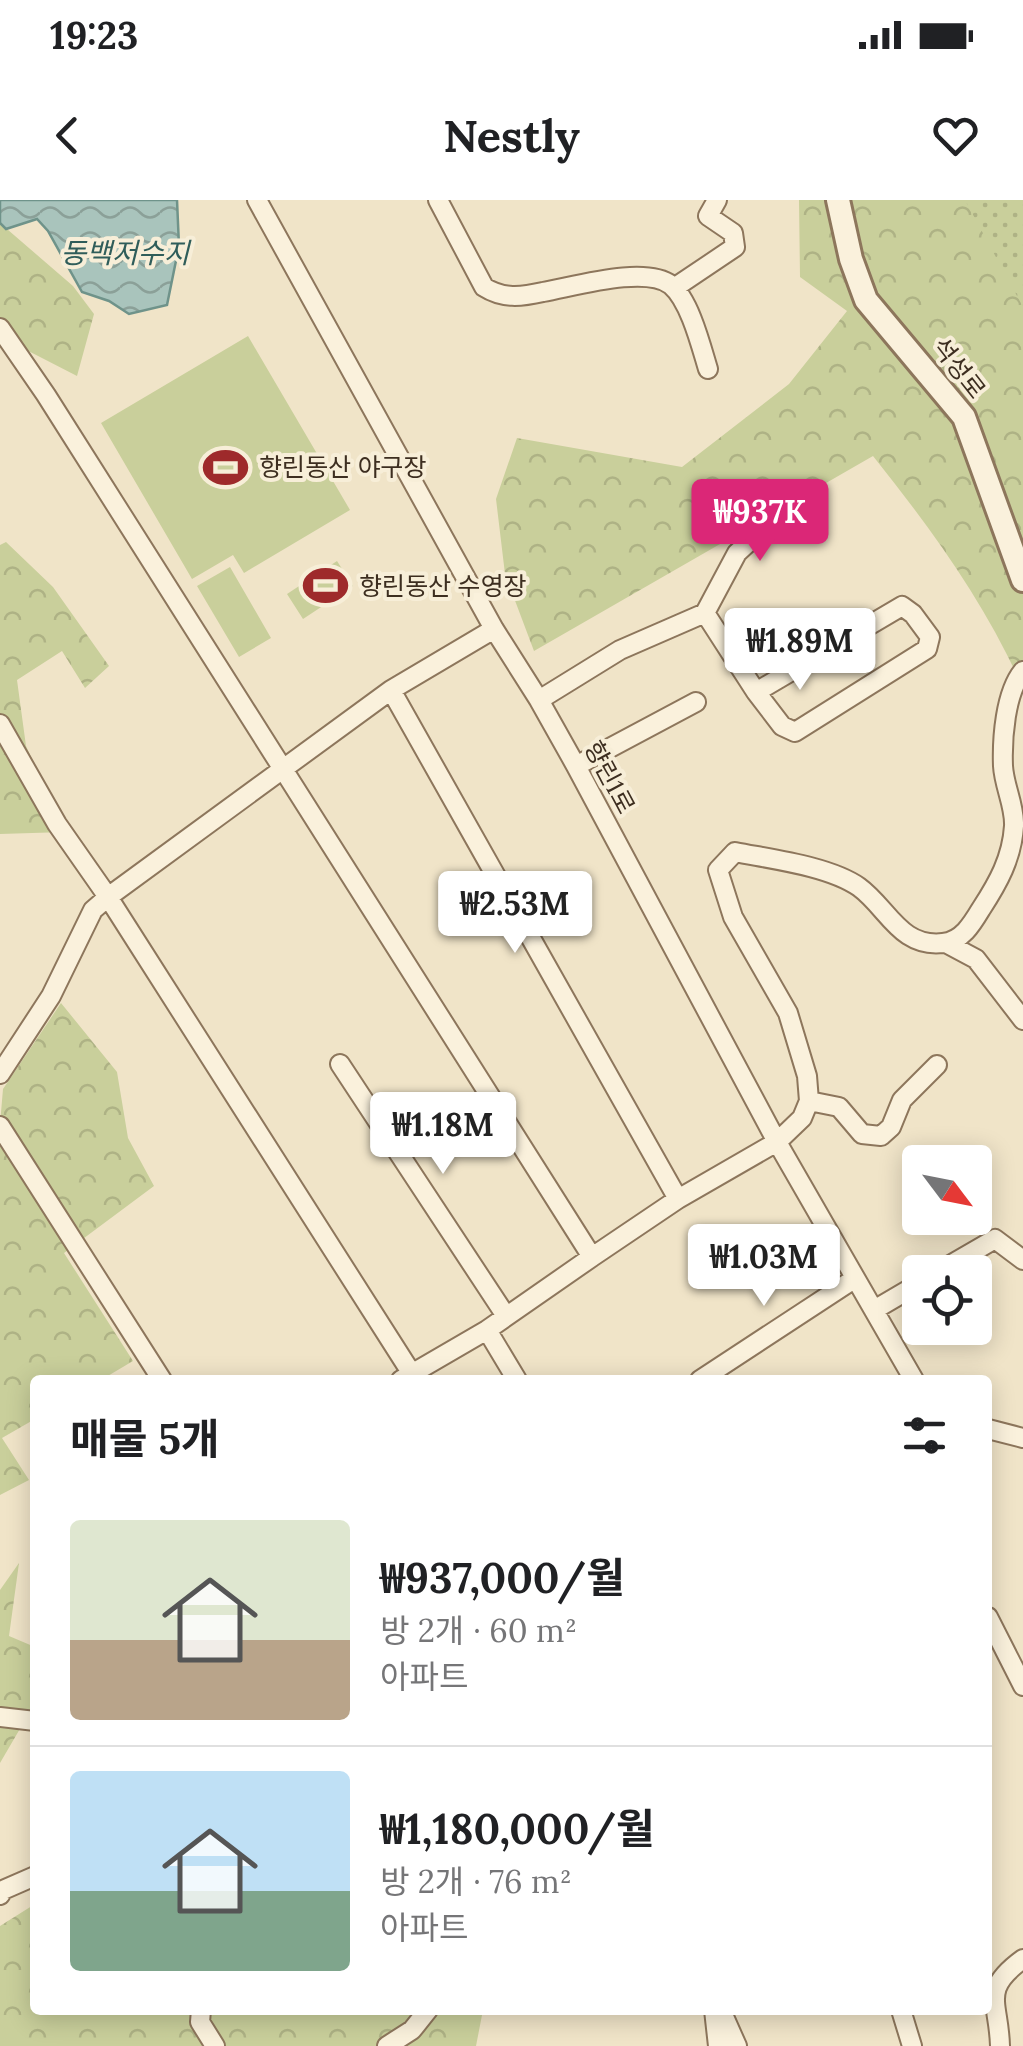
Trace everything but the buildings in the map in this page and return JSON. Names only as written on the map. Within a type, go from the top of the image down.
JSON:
[{"type":"street","points":[[438,200],[484,286],[495,294],[522,296],[636,276],[674,288],[694,324],[708,369]]},
{"type":"street","points":[[674,288],[735,247],[733,233],[708,216],[717,200]]},
{"type":"street","name":"석성로","points":[[838,200],[866,300],[964,417],[1023,580]]},
{"type":"street","name":"향린1로","points":[[264,206],[494,630],[576,766],[777,1142],[911,1375]]},
{"type":"street","points":[[0,328],[592,1258]]},
{"type":"street","points":[[539,700],[620,650],[705,613],[737,553],[805,508]]},
{"type":"street","points":[[705,613],[756,692],[782,726],[794,732],[927,649],[930,637],[902,606],[756,692]]},
{"type":"street","points":[[0,1074],[51,996],[93,910],[391,690],[494,630]]},
{"type":"street","points":[[946,944],[966,932],[1004,875],[1014,824],[1003,767],[1006,728],[1010,703],[1023,671]]},
{"type":"street","points":[[391,690],[678,1199]]},
{"type":"street","points":[[576,766],[696,702]]},
{"type":"street","points":[[0,724],[57,824],[108,897],[406,1375]]},
{"type":"street","points":[[410,1375],[486,1330],[678,1199],[777,1142],[802,1118],[809,1102],[807,1076],[788,1013],[733,917],[718,870],[735,852],[833,876],[859,887],[894,926],[918,942],[946,944],[976,960],[1023,1020]]},
{"type":"street","points":[[340,1064],[506,1316]]},
{"type":"street","points":[[809,1102],[839,1107],[862,1134],[881,1136],[891,1127],[902,1100],[937,1065]]},
{"type":"street","points":[[0,1126],[159,1375]]},
{"type":"street","points":[[966,1255],[995,1238],[1023,1260]]},
{"type":"street","points":[[708,1375],[854,1278]]},
{"type":"street","points":[[874,1310],[902,1294]]},
{"type":"street","points":[[486,1330],[515,1375]]},
{"type":"street","points":[[992,1430],[1023,1438]]},
{"type":"street","points":[[992,1626],[1023,1686]]},
{"type":"street","points":[[0,1717],[30,1720]]},
{"type":"street","points":[[0,1894],[30,1878]]},
{"type":"street","points":[[1000,2046],[994,2002],[1001,1975],[1023,1958]]},
{"type":"street","points":[[201,2015],[200,2022],[215,2046]]},
{"type":"street","points":[[387,2046],[412,2030],[424,2015]]},
{"type":"street","points":[[717,2015],[718,2046]]},
{"type":"street","points":[[720,2015],[737,2046]]},
{"type":"street","points":[[903,2015],[912,2046]]},
{"type":"green space","points":[[799,200],[965,200],[1023,307],[1023,674],[1018,677],[952,562],[873,456],[534,651],[505,574],[496,499],[517,438],[682,467],[789,384],[847,311],[800,277]]},
{"type":"green space","points":[[953,200],[1023,200],[1023,320]]},
{"type":"green space","points":[[0,223],[73,286],[94,314],[77,376],[5,339],[0,348]]},
{"type":"green space","name":"향린동산 야구장","points":[[248,336],[350,510],[244,573],[233,555],[192,579],[101,423]]},
{"type":"green space","points":[[6,542],[53,587],[109,666],[85,688],[62,651],[17,680],[26,746],[65,832],[0,834],[0,545]]},
{"type":"green space","points":[[337,561],[353,586],[303,619],[287,594]]},
{"type":"green space","points":[[230,567],[271,638],[239,657],[197,586]]},
{"type":"green space","points":[[61,1003],[117,1072],[128,1138],[154,1186],[64,1253],[133,1361],[109,1375],[30,1375],[30,1422],[2,1438],[29,1480],[0,1495],[0,1124],[3,1089]]},
{"type":"green space","points":[[19,1563],[9,1636],[30,1645],[30,1712],[0,1763],[0,1590]]},
{"type":"green space","points":[[30,1907],[30,2015],[482,2015],[476,2046],[0,2046],[0,1926]]},
{"type":"water","name":"동백저수지","points":[[0,200],[177,200],[179,246],[167,305],[129,314],[109,301],[82,292],[48,231],[37,219],[6,229],[0,223]]},
{"type":"place","name":"향린동산 야구장","points":[[226,467]]},
{"type":"place","name":"향린동산 수영장","points":[[326,586]]}]
